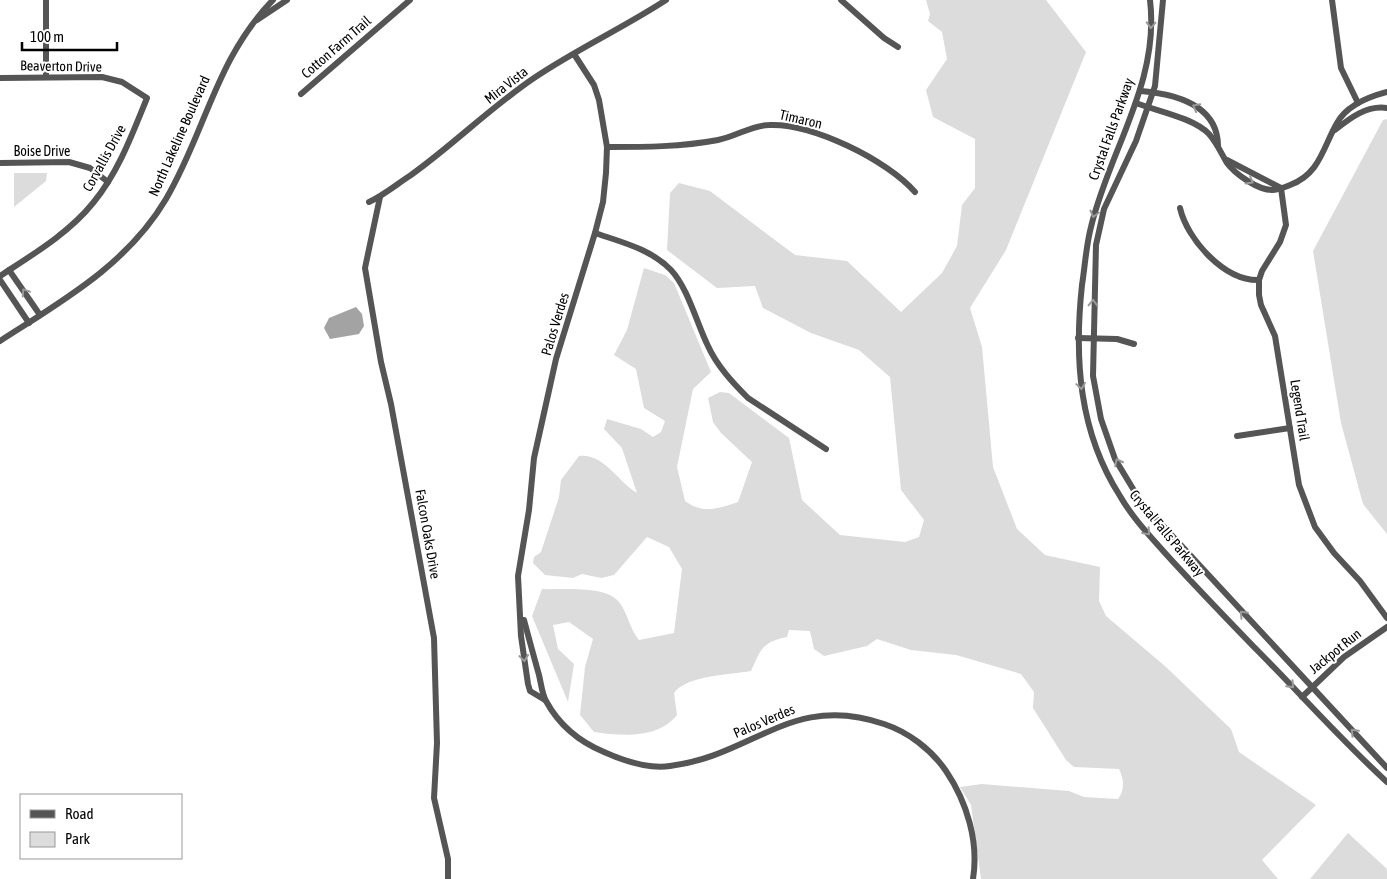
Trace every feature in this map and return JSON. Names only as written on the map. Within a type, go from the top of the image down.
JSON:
[{"type":"street","points":[[46,0],[46,77]]},
{"type":"street","name":"North Lakeline Boulevard","points":[[0,341],[96,278],[121,257],[155,216],[175,182],[230,56],[252,23],[273,0]]},
{"type":"street","name":"North Lakeline Boulevard","points":[[252,23],[288,0]]},
{"type":"street","name":"Cotton Farm Trail","points":[[301,94],[401,3],[409,0]]},
{"type":"street","name":"Mira Vista","points":[[369,202],[380,197],[435,157],[534,78],[602,36],[625,26],[666,0]]},
{"type":"street","points":[[841,0],[884,38],[898,47]]},
{"type":"street","name":"Crystal Falls Parkway","points":[[1150,0],[1151,27],[1141,90],[1094,211],[1088,238],[1078,338],[1083,402],[1104,466],[1120,496],[1141,525],[1174,563],[1387,782]]},
{"type":"street","name":"Crystal Falls Parkway","points":[[1163,0],[1161,40],[1153,92],[1133,148],[1104,209],[1096,244],[1092,338],[1093,376],[1101,419],[1116,459],[1141,502],[1387,768]]},
{"type":"street","points":[[1332,0],[1341,68],[1358,103]]},
{"type":"street","name":"Palos Verdes","points":[[545,700],[530,691],[528,684],[521,636],[519,563],[529,510],[534,458],[556,359],[595,233],[605,187],[607,147],[594,85],[574,54]]},
{"type":"street","name":"Beaverton Drive","points":[[0,78],[102,77],[122,82],[147,98]]},
{"type":"street","points":[[1141,90],[1190,103],[1204,111],[1213,121],[1218,132],[1218,146]]},
{"type":"street","points":[[1136,103],[1204,129],[1225,158],[1281,188],[1296,183],[1316,166],[1340,118],[1358,103],[1387,92]]},
{"type":"street","name":"Corvallis Drive","points":[[0,278],[73,224],[93,203],[108,182],[128,144],[147,98]]},
{"type":"street","points":[[1333,132],[1361,112],[1379,107],[1387,108]]},
{"type":"street","name":"Timaron","points":[[607,147],[660,147],[705,142],[733,136],[767,124],[782,125],[818,134],[848,146],[904,180],[915,192]]},
{"type":"street","name":"Boise Drive","points":[[0,163],[69,162],[90,168],[108,182]]},
{"type":"street","name":"Legend Trail","points":[[1281,188],[1285,214],[1284,234],[1266,262],[1259,280],[1261,305],[1275,336],[1300,485],[1315,527],[1360,581],[1387,618]]},
{"type":"street","name":"Falcon Oaks Drive","points":[[380,197],[365,268],[381,362],[391,404],[434,638],[437,743],[434,798],[448,859],[448,879]]},
{"type":"street","points":[[1180,208],[1188,232],[1215,260],[1238,277],[1259,280]]},
{"type":"street","points":[[595,233],[648,253],[671,270],[680,281],[708,348],[738,388],[748,398],[826,448]]},
{"type":"street","points":[[10,270],[40,315]]},
{"type":"street","points":[[0,278],[28,322]]},
{"type":"street","points":[[1078,338],[1117,339],[1134,344]]},
{"type":"street","points":[[1237,436],[1290,428]]},
{"type":"street","name":"Palos Verdes","points":[[521,609],[545,700],[566,728],[586,744],[614,756],[660,767],[694,761],[809,716],[841,714],[865,718],[890,726],[929,751],[951,778],[970,825],[975,858],[973,879]]},
{"type":"street","name":"Jackpot Run","points":[[1302,696],[1344,657],[1387,627]]},
{"type":"green space","points":[[926,0],[1046,0],[1086,52],[1006,250],[970,308],[982,347],[993,467],[1017,529],[1045,555],[1100,567],[1099,601],[1106,616],[1166,667],[1231,729],[1239,752],[1316,805],[1262,860],[1278,879],[981,879],[971,805],[960,787],[982,784],[1069,791],[1084,797],[1118,799],[1123,788],[1119,769],[1074,767],[1066,760],[1033,708],[1034,692],[1021,674],[956,655],[911,650],[877,639],[867,646],[824,656],[814,649],[810,631],[789,630],[787,637],[772,641],[763,648],[751,671],[699,679],[680,687],[674,693],[677,715],[660,728],[650,732],[628,735],[594,732],[580,715],[585,667],[593,639],[569,622],[553,625],[558,649],[574,664],[568,702],[532,616],[542,589],[594,591],[604,593],[619,602],[639,640],[674,633],[682,569],[669,547],[647,537],[614,575],[601,578],[582,574],[573,578],[545,575],[533,563],[534,557],[541,552],[559,497],[561,480],[579,456],[588,456],[603,463],[637,493],[622,448],[604,429],[607,419],[641,429],[653,437],[661,432],[665,421],[644,408],[636,369],[614,355],[627,330],[644,268],[665,275],[674,283],[711,372],[693,389],[677,467],[685,501],[704,509],[723,507],[738,502],[752,462],[721,433],[713,422],[708,398],[720,392],[729,393],[789,438],[802,500],[840,535],[905,542],[919,537],[924,520],[901,490],[890,377],[859,350],[811,333],[763,308],[755,286],[717,288],[667,250],[670,193],[679,183],[710,191],[795,255],[847,261],[901,312],[942,273],[957,246],[962,205],[975,188],[975,139],[933,117],[926,90],[947,59],[942,32],[928,21],[930,14]]},
{"type":"green space","points":[[1387,119],[1387,534],[1363,504],[1341,423],[1313,251],[1383,120]]},
{"type":"green space","points":[[14,173],[47,173],[46,181],[14,207]]},
{"type":"green space","points":[[1348,833],[1387,869],[1387,879],[1310,879]]},
{"type":"shaded area","points":[[356,307],[362,314],[364,326],[359,334],[330,339],[324,328],[329,318]]}]
